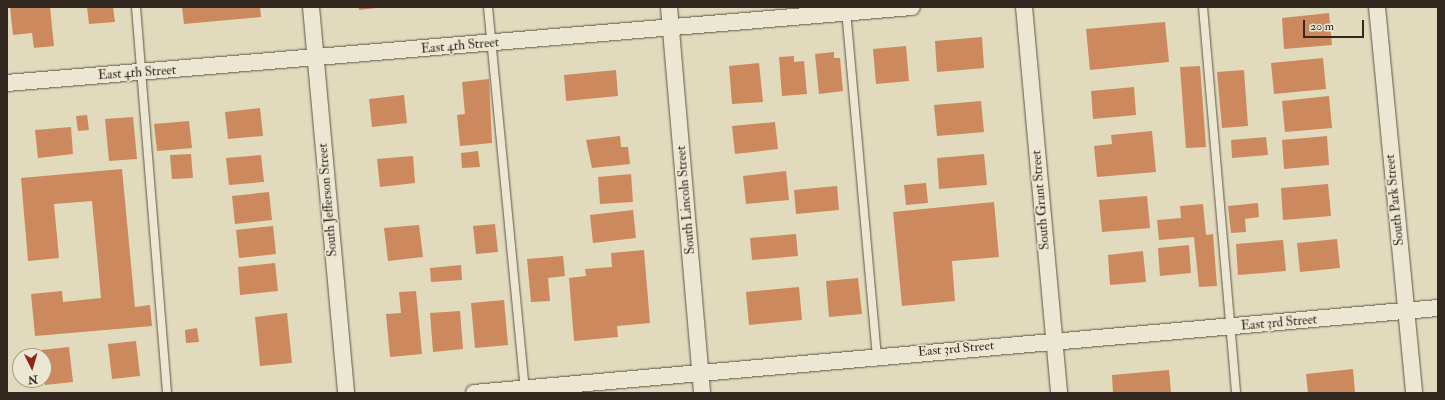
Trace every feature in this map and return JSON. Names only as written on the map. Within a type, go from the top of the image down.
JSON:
[{"type":"street","name":"South Jefferson Street","points":[[311,7],[346,393]]},
{"type":"street","name":"South Lincoln Street","points":[[669,7],[702,393]]},
{"type":"street","name":"East 4th Street","points":[[7,82],[315,59],[846,10],[912,7]]},
{"type":"street","name":"South Grant Street","points":[[1024,7],[1059,393]]},
{"type":"street","name":"South Park Street","points":[[1377,7],[1414,393]]},
{"type":"street","name":"East 3rd Street","points":[[474,393],[1054,340],[1231,327],[1438,308]]},
{"type":"lane","points":[[136,7],[168,393]]},
{"type":"lane","points":[[488,7],[490,43],[525,389]]},
{"type":"lane","points":[[1203,7],[1236,393]]},
{"type":"lane","points":[[846,10],[877,356]]},
{"type":"building","points":[[10,7],[50,7],[54,46],[34,48],[32,33],[13,35]]},
{"type":"building","points":[[87,7],[113,7],[115,22],[89,24]]},
{"type":"building","points":[[182,7],[260,7],[261,17],[184,24]]},
{"type":"building","points":[[359,7],[376,7],[376,8],[359,10]]},
{"type":"building","points":[[1329,13],[1332,45],[1284,49],[1282,18]]},
{"type":"building","points":[[1165,22],[1169,62],[1090,70],[1086,29]]},
{"type":"building","points":[[982,37],[984,68],[937,72],[935,41]]},
{"type":"building","points":[[906,46],[909,81],[876,84],[873,49]]},
{"type":"building","points":[[834,52],[834,58],[840,58],[843,91],[819,94],[815,54]]},
{"type":"building","points":[[794,56],[794,62],[804,61],[807,94],[782,96],[779,57]]},
{"type":"building","points":[[1323,58],[1326,89],[1274,94],[1271,63]]},
{"type":"building","points":[[759,63],[763,102],[732,104],[729,66]]},
{"type":"building","points":[[1200,66],[1206,147],[1186,148],[1180,67]]},
{"type":"building","points":[[616,70],[618,96],[566,101],[564,75]]},
{"type":"building","points":[[1244,70],[1248,126],[1222,128],[1217,72]]},
{"type":"building","points":[[489,79],[492,143],[460,146],[457,115],[465,114],[462,82]]},
{"type":"building","points":[[1134,87],[1136,115],[1093,119],[1091,91]]},
{"type":"building","points":[[404,95],[407,123],[372,127],[369,99]]},
{"type":"building","points":[[1329,96],[1332,128],[1285,132],[1282,101]]},
{"type":"building","points":[[981,101],[984,132],[937,136],[934,105]]},
{"type":"building","points":[[260,108],[263,136],[228,139],[225,112]]},
{"type":"building","points":[[87,115],[89,130],[78,131],[76,116]]},
{"type":"building","points":[[133,117],[137,159],[109,161],[105,119]]},
{"type":"building","points":[[189,121],[192,148],[157,151],[154,124]]},
{"type":"building","points":[[775,122],[778,149],[735,154],[732,126]]},
{"type":"building","points":[[71,127],[73,154],[38,158],[35,130]]},
{"type":"building","points":[[1152,131],[1156,172],[1097,177],[1094,146],[1112,144],[1111,135]]},
{"type":"building","points":[[620,136],[621,147],[628,147],[630,164],[592,168],[586,140]]},
{"type":"building","points":[[1327,136],[1329,165],[1284,169],[1282,140]]},
{"type":"building","points":[[1266,137],[1268,155],[1232,158],[1231,140]]},
{"type":"building","points":[[478,151],[480,167],[462,168],[461,153]]},
{"type":"building","points":[[191,154],[193,178],[172,179],[170,155]]},
{"type":"building","points":[[984,154],[987,185],[939,189],[937,158]]},
{"type":"building","points":[[261,155],[264,182],[229,185],[226,158]]},
{"type":"building","points":[[413,156],[415,183],[380,187],[377,159]]},
{"type":"building","points":[[122,169],[135,307],[150,305],[152,326],[35,336],[31,294],[62,291],[63,302],[101,298],[92,201],[54,204],[59,258],[28,261],[21,178]]},
{"type":"building","points":[[786,171],[789,200],[746,204],[743,176]]},
{"type":"building","points":[[631,174],[633,202],[600,204],[598,177]]},
{"type":"building","points":[[926,183],[928,203],[906,205],[904,185]]},
{"type":"building","points":[[1328,184],[1331,216],[1283,220],[1281,188]]},
{"type":"building","points":[[837,186],[839,210],[796,214],[794,190]]},
{"type":"building","points":[[269,192],[272,220],[235,224],[232,196]]},
{"type":"building","points":[[1147,196],[1150,228],[1102,232],[1099,200]]},
{"type":"building","points":[[994,202],[999,257],[952,261],[955,301],[902,306],[893,212]]},
{"type":"building","points":[[1258,203],[1259,217],[1245,219],[1246,232],[1231,233],[1228,206]]},
{"type":"building","points":[[1203,204],[1206,235],[1213,234],[1217,286],[1199,287],[1194,237],[1159,240],[1157,220],[1181,218],[1180,206]]},
{"type":"building","points":[[633,210],[636,238],[593,243],[590,215]]},
{"type":"building","points":[[495,224],[498,252],[476,254],[473,226]]},
{"type":"building","points":[[419,225],[423,257],[388,261],[384,228]]},
{"type":"building","points":[[273,226],[276,254],[239,258],[236,230]]},
{"type":"building","points":[[796,234],[798,256],[752,260],[750,238]]},
{"type":"building","points":[[1337,239],[1340,268],[1300,272],[1297,243]]},
{"type":"building","points":[[1283,240],[1286,271],[1238,275],[1236,244]]},
{"type":"building","points":[[1189,245],[1191,273],[1160,276],[1158,248]]},
{"type":"building","points":[[644,250],[650,323],[617,326],[618,337],[574,341],[569,278],[586,276],[585,269],[612,267],[611,253]]},
{"type":"building","points":[[1143,251],[1146,282],[1110,285],[1108,255]]},
{"type":"building","points":[[563,256],[565,276],[548,278],[550,301],[531,302],[527,259]]},
{"type":"building","points":[[275,263],[278,291],[240,295],[238,267]]},
{"type":"building","points":[[461,265],[462,280],[431,282],[430,268]]},
{"type":"building","points":[[858,278],[862,314],[829,317],[826,281]]},
{"type":"building","points":[[799,287],[802,320],[749,325],[746,292]]},
{"type":"building","points":[[416,291],[422,354],[390,357],[386,314],[401,313],[399,292]]},
{"type":"building","points":[[504,300],[508,345],[475,348],[471,303]]},
{"type":"building","points":[[460,311],[463,349],[433,352],[430,313]]},
{"type":"building","points":[[287,313],[292,363],[260,366],[255,317]]},
{"type":"building","points":[[197,328],[199,342],[186,343],[185,330]]},
{"type":"building","points":[[136,341],[140,376],[112,379],[108,344]]},
{"type":"building","points":[[69,347],[73,382],[52,384],[52,349]]},
{"type":"building","points":[[1353,369],[1355,393],[1308,393],[1306,374]]},
{"type":"building","points":[[1169,370],[1171,393],[1113,393],[1112,375]]}]
